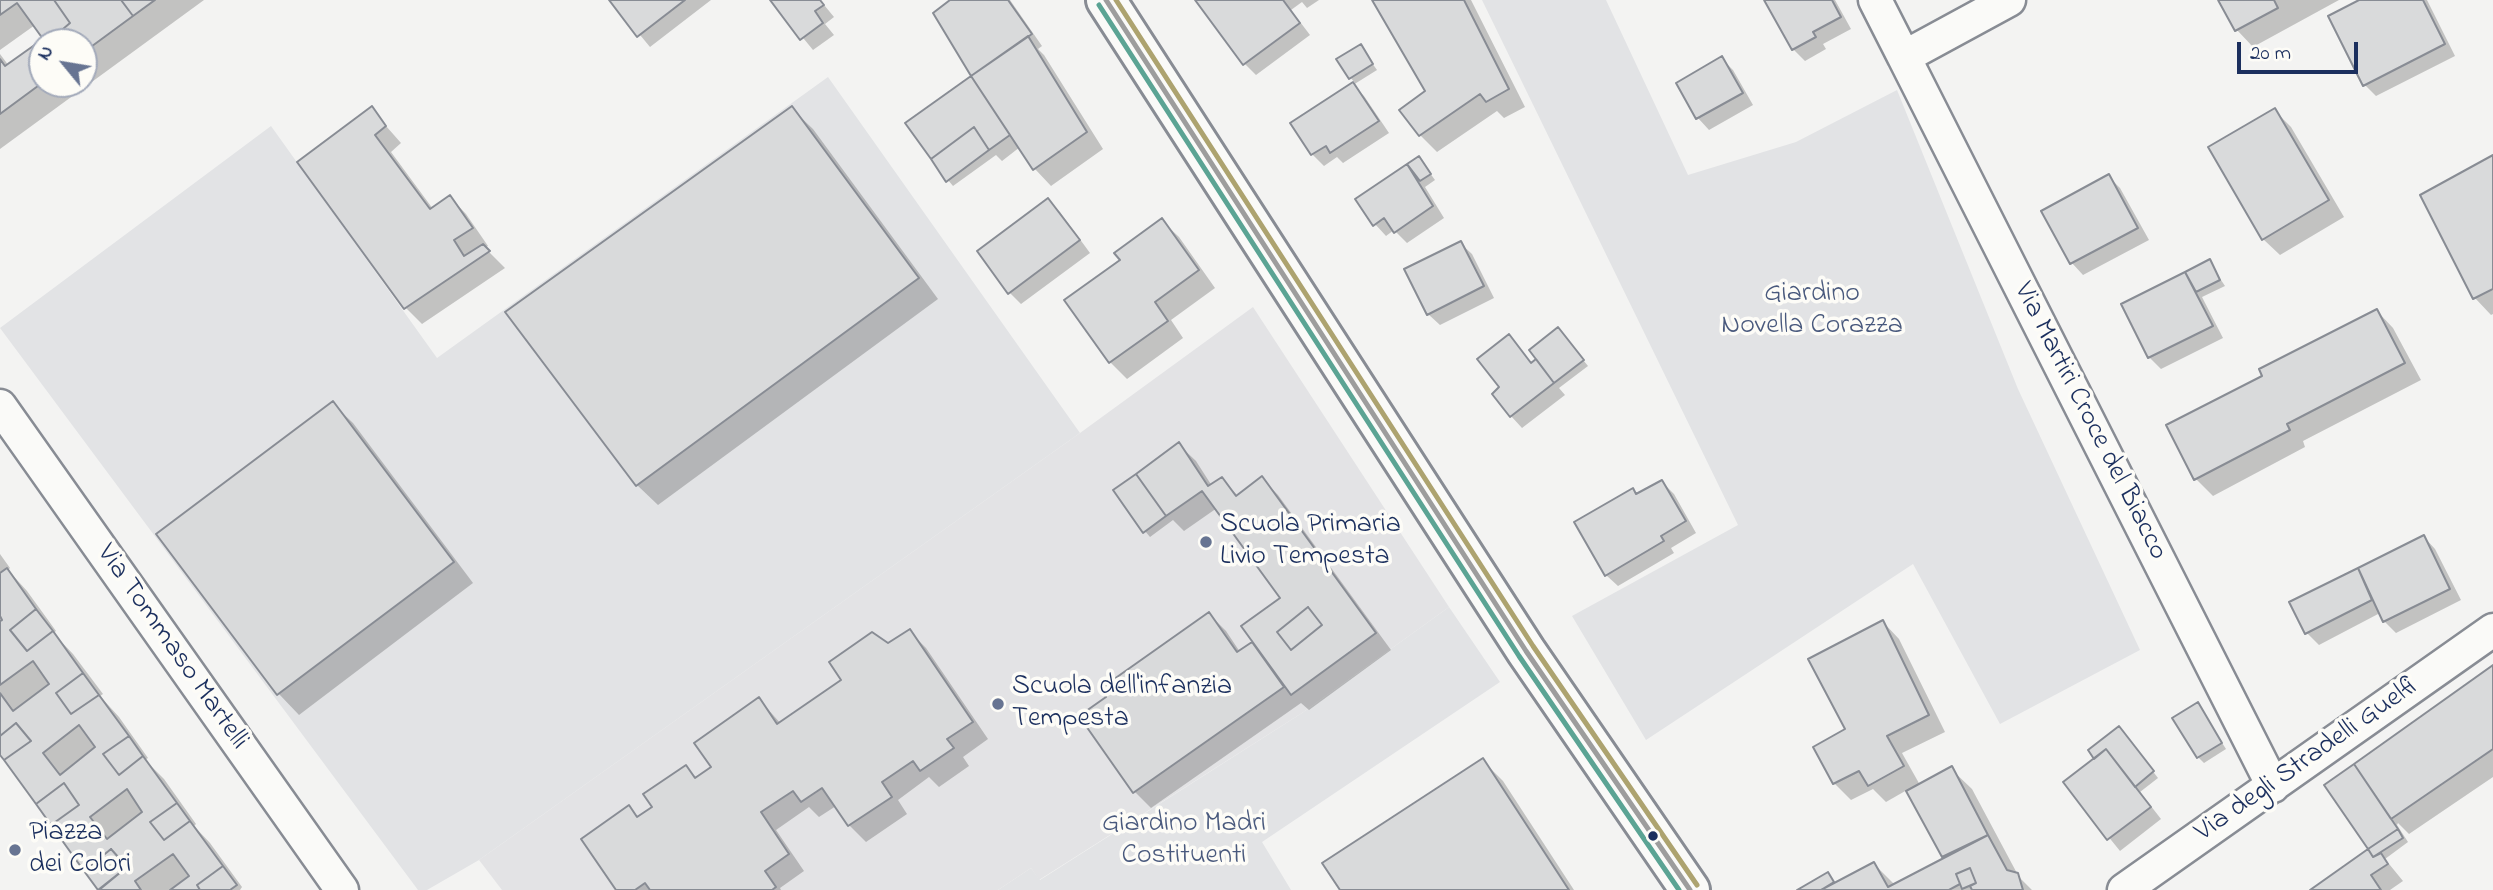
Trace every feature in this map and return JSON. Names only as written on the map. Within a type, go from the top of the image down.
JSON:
[{"type":"main road","points":[[1106,0],[1526,651],[1690,890]]},
{"type":"street","name":"Via Martiri Croce del Biacco","points":[[1875,0],[2273,786]]},
{"type":"street","points":[[1904,57],[2009,0]]},
{"type":"street","name":"Via Tommaso Martelli","points":[[0,406],[342,890]]},
{"type":"street","name":"Via degli Stradelli Guelfi","points":[[2124,890],[2493,630]]},
{"type":"shaded area","name":"Scuola dell'infanzia Tempesta","points":[[1253,307],[1449,607],[1302,713],[1039,880],[1031,868],[998,890],[502,890],[479,860],[1080,433]]},
{"type":"green space","name":"Giardino Novella Corazza","points":[[1482,0],[1606,0],[1688,175],[1796,142],[1897,90],[2018,389],[2140,650],[2000,724],[1913,564],[1646,740],[1572,616],[1738,525]]},
{"type":"green space","points":[[828,77],[1080,433],[479,860],[427,890],[418,890],[0,328],[271,126],[437,358]]},
{"type":"green space","name":"Giardino Madri Costituenti","points":[[1449,607],[1500,682],[1262,842],[1291,890],[998,890],[1031,868],[1040,880],[1302,713]]},
{"type":"building","points":[[0,0],[54,0],[70,23],[64,28],[35,28],[17,3],[0,15]]},
{"type":"building","points":[[54,0],[121,0],[133,16],[98,42],[98,28],[64,28],[70,23]]},
{"type":"building","points":[[121,0],[155,0],[133,16]]},
{"type":"building","points":[[609,0],[685,0],[637,37]]},
{"type":"building","points":[[770,0],[820,0],[824,5],[815,11],[823,23],[800,40]]},
{"type":"building","points":[[950,0],[1008,0],[1032,34],[971,76],[933,13]]},
{"type":"building","points":[[1195,0],[1283,0],[1300,23],[1243,65]]},
{"type":"building","points":[[1372,0],[1464,0],[1509,89],[1486,102],[1480,94],[1419,136],[1399,110],[1425,91]]},
{"type":"building","points":[[1764,0],[1832,0],[1841,17],[1813,32],[1816,37],[1792,50]]},
{"type":"building","points":[[2218,0],[2274,0],[2278,8],[2235,31]]},
{"type":"building","points":[[2359,0],[2423,0],[2445,44],[2363,86],[2328,16]]},
{"type":"building","points":[[1028,36],[1087,132],[1033,170],[971,76]]},
{"type":"building","points":[[1361,44],[1373,64],[1349,79],[1336,59]]},
{"type":"building","points":[[28,50],[28,93],[0,114],[0,59],[5,66]]},
{"type":"building","points":[[1722,56],[1743,93],[1696,119],[1676,83]]},
{"type":"building","points":[[971,76],[1010,135],[989,150],[974,127],[931,159],[905,123]]},
{"type":"building","points":[[1353,82],[1379,121],[1330,153],[1326,146],[1311,155],[1290,123]]},
{"type":"building","points":[[372,106],[386,126],[375,135],[430,209],[450,195],[473,228],[454,240],[464,256],[483,244],[490,251],[404,309],[297,162]]},
{"type":"building","points":[[792,106],[919,278],[636,486],[505,312]]},
{"type":"building","points":[[2275,108],[2329,200],[2262,240],[2208,147]]},
{"type":"building","points":[[974,127],[989,150],[946,182],[931,159]]},
{"type":"building","points":[[2493,155],[2493,289],[2473,299],[2420,195]]},
{"type":"building","points":[[1419,156],[1431,174],[1420,181],[1407,164]]},
{"type":"building","points":[[1407,164],[1433,206],[1394,233],[1384,218],[1373,226],[1355,199]]},
{"type":"building","points":[[2109,174],[2138,228],[2070,264],[2041,211]]},
{"type":"building","points":[[1048,198],[1080,240],[1008,294],[977,251]]},
{"type":"building","points":[[1162,218],[1199,270],[1155,302],[1168,321],[1109,363],[1064,300],[1120,260],[1114,253]]},
{"type":"building","points":[[1461,241],[1484,286],[1427,315],[1404,269]]},
{"type":"building","points":[[2210,259],[2220,280],[2196,292],[2185,272]]},
{"type":"building","points":[[2185,272],[2213,326],[2148,358],[2121,304]]},
{"type":"building","points":[[2377,309],[2405,363],[2287,424],[2290,430],[2194,480],[2166,425],[2262,376],[2259,369]]},
{"type":"building","points":[[1558,327],[1584,360],[1554,383],[1529,350]]},
{"type":"building","points":[[1509,334],[1531,363],[1536,359],[1554,383],[1510,417],[1492,394],[1499,387],[1477,359]]},
{"type":"building","points":[[333,401],[454,562],[277,695],[156,534]]},
{"type":"building","points":[[1179,442],[1208,486],[1222,477],[1236,496],[1262,476],[1376,633],[1291,695],[1241,626],[1280,598],[1202,491],[1166,516],[1136,474]],"holes":[[[1308,607],[1322,625],[1291,650],[1277,632]]]},
{"type":"building","points":[[1136,474],[1166,516],[1143,533],[1113,490]]},
{"type":"building","points":[[1662,480],[1686,521],[1661,536],[1664,541],[1605,576],[1574,522],[1633,488],[1636,494]]},
{"type":"building","points":[[2424,535],[2450,589],[2383,622],[2358,568]]},
{"type":"building","points":[[7,568],[36,609],[10,630],[27,651],[53,631],[83,673],[56,693],[71,714],[99,695],[129,736],[103,754],[119,775],[143,756],[177,803],[150,822],[164,840],[190,821],[223,866],[197,885],[200,890],[170,890],[189,876],[173,854],[135,881],[141,890],[99,890],[127,867],[111,849],[84,871],[51,825],[79,805],[64,783],[36,804],[4,760],[31,741],[16,723],[0,736],[0,693],[13,711],[49,684],[33,661],[0,685],[0,573]],"holes":[[[79,725],[95,747],[60,775],[43,753]],[[127,789],[142,812],[107,839],[90,817]]]},
{"type":"building","points":[[2358,568],[2372,600],[2305,634],[2289,602]]},
{"type":"building","points":[[1308,607],[1322,625],[1291,650],[1277,632]]},
{"type":"building","points":[[36,609],[53,631],[27,651],[10,630]]},
{"type":"building","points":[[1209,612],[1237,652],[1252,642],[1284,687],[1133,793],[1079,716],[1106,697],[1100,689]]},
{"type":"building","points":[[1883,620],[1929,715],[1887,736],[1904,766],[1868,786],[1859,771],[1833,784],[1813,747],[1845,729],[1808,659]]},
{"type":"building","points":[[910,629],[973,722],[947,739],[954,748],[920,771],[913,761],[882,782],[892,797],[848,826],[822,788],[801,802],[793,791],[761,812],[789,854],[765,871],[776,887],[772,890],[650,890],[645,883],[635,890],[616,890],[581,839],[629,805],[637,817],[652,807],[643,794],[686,765],[695,778],[711,767],[694,743],[759,697],[777,724],[841,680],[829,662],[872,632],[888,643]]},
{"type":"building","points":[[2493,665],[2493,749],[2391,819],[2354,764]]},
{"type":"building","points":[[83,673],[99,695],[71,714],[56,693]]},
{"type":"building","points":[[2198,702],[2222,743],[2197,758],[2172,718]]},
{"type":"building","points":[[16,723],[31,741],[4,760],[0,755],[0,736]]},
{"type":"building","points":[[2119,726],[2154,771],[2135,787],[2106,749],[2094,759],[2088,750]]},
{"type":"building","points":[[129,736],[143,756],[119,775],[103,754]]},
{"type":"building","points":[[2106,749],[2151,807],[2107,840],[2063,782]]},
{"type":"building","points":[[1483,758],[1569,890],[1340,890],[1322,863]]},
{"type":"building","points":[[2354,764],[2398,829],[2368,849],[2324,785]]},
{"type":"building","points":[[1952,766],[1988,835],[1942,857],[1906,791]]},
{"type":"building","points":[[64,783],[79,805],[51,825],[36,804]]},
{"type":"building","points":[[177,803],[190,821],[164,840],[150,822]]},
{"type":"building","points":[[2398,829],[2403,838],[2373,857],[2368,849]]},
{"type":"building","points":[[1988,835],[2007,870],[2018,873],[2023,890],[1972,890],[1970,886],[1976,883],[1970,868],[1956,874],[1960,884],[1949,890],[1821,890],[1874,862],[1888,887]]},
{"type":"building","points":[[111,849],[127,867],[98,890],[84,871]]},
{"type":"building","points":[[2368,849],[2373,857],[2381,853],[2388,864],[2371,875],[2381,890],[2310,890]]},
{"type":"building","points":[[223,866],[237,885],[230,890],[200,890],[197,885]]},
{"type":"building","points":[[1970,868],[1976,883],[1962,889],[1956,874]]},
{"type":"building","points":[[1828,872],[1834,882],[1821,890],[1797,890]]},
{"type":"transit line","points":[[1106,0],[1526,651],[1690,890]]},
{"type":"transit line","points":[[1116,0],[1533,646],[1697,885]]},
{"type":"transit line","points":[[1099,5],[1519,656],[1679,890]]},
{"type":"place","name":"Scuola Primaria Livio Tempesta","points":[[1206,542]]},
{"type":"place","name":"Scuola dell'infanzia Tempesta","points":[[998,704]]},
{"type":"place","name":"Piazza dei Colori","points":[[15,850]]}]
